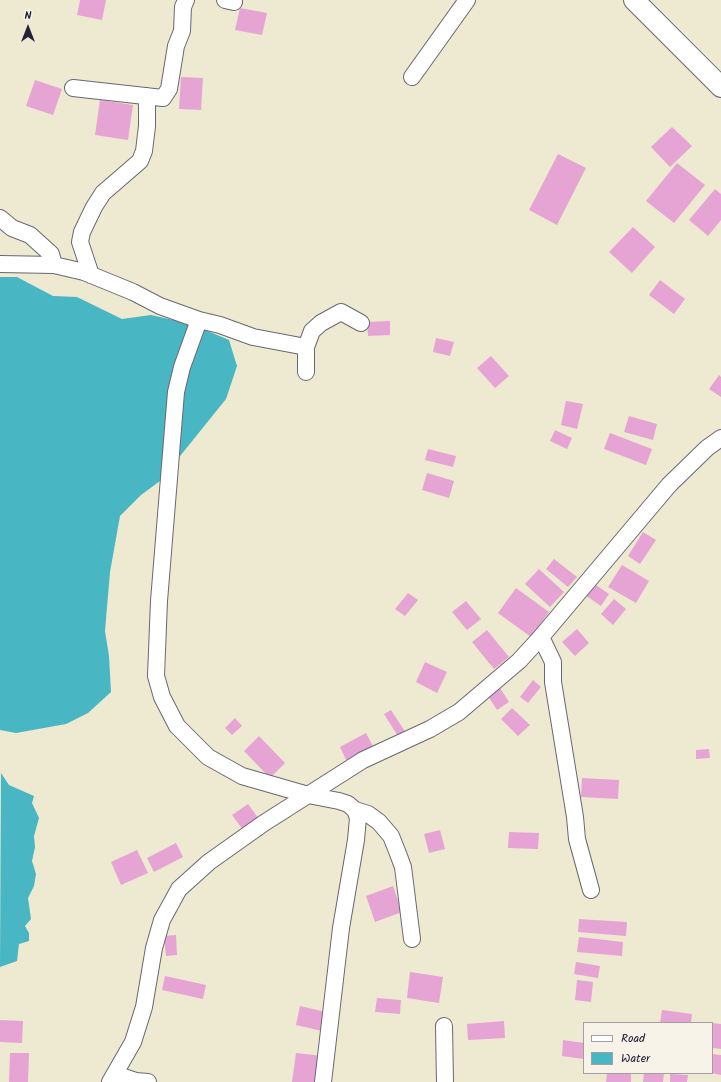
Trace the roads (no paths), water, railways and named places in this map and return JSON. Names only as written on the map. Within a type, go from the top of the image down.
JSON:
[{"type":"street","points":[[74,88],[163,98],[169,88],[176,46],[182,31],[183,7],[186,0]]},
{"type":"street","points":[[412,77],[467,0]]},
{"type":"street","points":[[634,0],[721,87]]},
{"type":"street","points":[[90,275],[80,242],[82,232],[103,192],[140,161],[144,150],[147,126],[147,96]]},
{"type":"street","points":[[0,218],[12,228],[30,235],[51,254],[54,265]]},
{"type":"street","points":[[0,264],[54,265],[90,275],[133,292],[160,306],[199,320],[227,327],[252,337],[306,347]]},
{"type":"street","points":[[306,372],[306,347],[312,331],[321,323],[341,312],[362,323]]},
{"type":"street","points":[[199,320],[176,392],[159,601],[156,676],[162,697],[177,726],[208,757],[242,776],[308,795],[348,804],[355,810],[368,814],[379,822],[391,836],[403,866],[412,939]]},
{"type":"street","points":[[148,1082],[112,1078],[133,1042],[144,1007],[154,948],[162,920],[179,889],[209,862],[363,760],[430,729],[459,712],[519,661],[669,486],[707,448],[721,438]]},
{"type":"street","points":[[541,637],[553,662],[553,682],[576,817],[577,840],[591,890]]},
{"type":"street","points":[[323,1082],[341,928],[356,840],[358,818],[355,810]]},
{"type":"street","points":[[444,1026],[445,1082]]},
{"type":"water","points":[[0,277],[17,277],[53,296],[77,297],[122,319],[151,315],[191,324],[229,340],[237,366],[226,399],[160,481],[141,495],[120,516],[110,572],[105,631],[109,656],[111,692],[88,713],[66,724],[16,733],[0,730]]},
{"type":"water","points":[[1,773],[9,785],[34,796],[32,803],[39,818],[34,836],[35,847],[32,861],[36,874],[34,886],[28,898],[31,919],[25,926],[29,933],[29,941],[19,944],[17,961],[0,967]]}]
